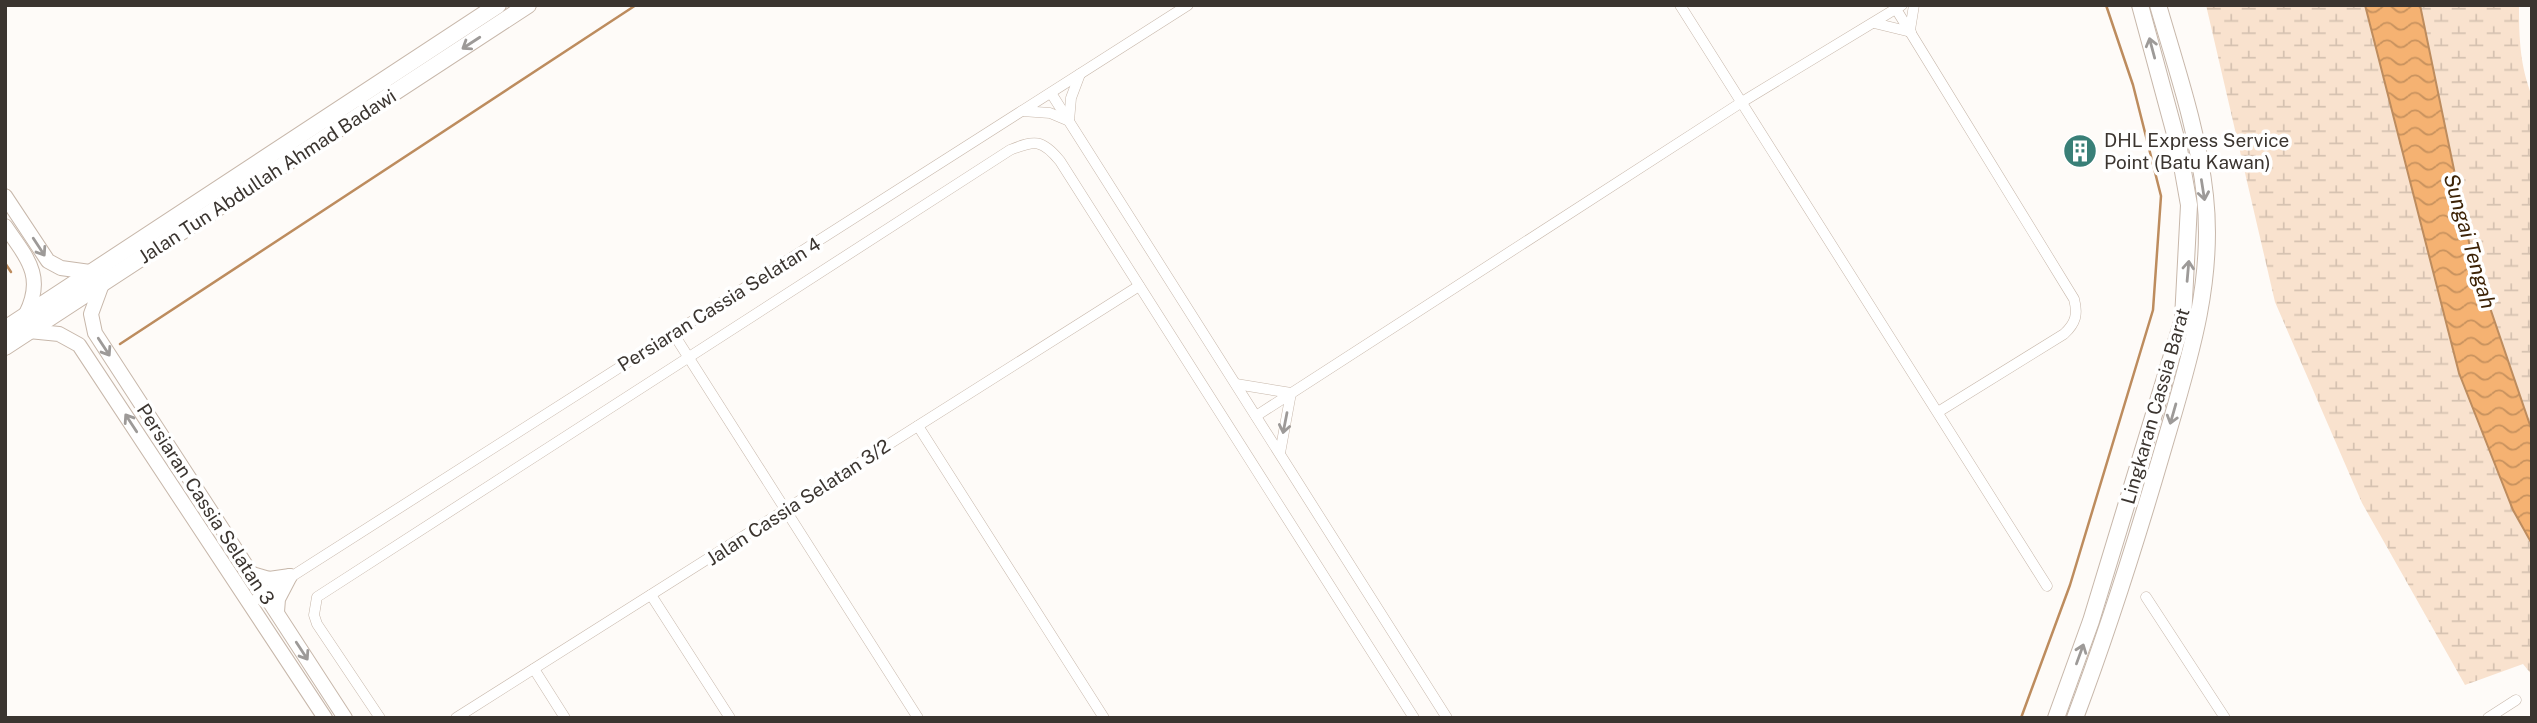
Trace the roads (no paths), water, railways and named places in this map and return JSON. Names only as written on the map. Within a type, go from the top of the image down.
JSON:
[{"type":"main road","name":"Jalan Tun Abdullah Ahmad Badawi","points":[[5,329],[498,5]]},
{"type":"main road","name":"Jalan Tun Abdullah Ahmad Badawi","points":[[5,347],[528,5]]},
{"type":"main road","name":"Lingkaran Cassia Barat","points":[[2056,718],[2091,621],[2183,319],[2189,205],[2179,149],[2140,5]]},
{"type":"main road","name":"Lingkaran Cassia Barat","points":[[2075,718],[2118,604],[2199,326],[2205,270],[2205,196],[2185,102],[2158,5]]},
{"type":"street","name":"Persiaran Cassia Selatan 4","points":[[250,603],[1188,5]]},
{"type":"street","points":[[1680,5],[2047,586]]},
{"type":"street","points":[[1910,31],[1914,5]]},
{"type":"street","points":[[1256,416],[1742,102],[1899,7],[1910,31],[2074,299],[2077,310],[2072,327],[2064,334],[1938,412]]},
{"type":"street","points":[[1874,23],[1910,31]]},
{"type":"street","points":[[1069,121],[1071,98],[1080,74]]},
{"type":"street","points":[[1051,93],[1447,718]]},
{"type":"street","points":[[1021,111],[1050,113],[1069,121]]},
{"type":"street","points":[[380,718],[317,624],[314,615],[317,597],[690,359],[1010,150],[1032,142],[1048,147],[1060,161],[1414,718]]},
{"type":"street","points":[[5,196],[48,261],[61,268],[90,272]]},
{"type":"street","points":[[5,226],[32,268],[36,285],[26,314]]},
{"type":"street","name":"Persiaran Cassia Selatan 3","points":[[102,284],[92,314],[95,333],[345,718]]},
{"type":"street","name":"Jalan Cassia Selatan 3/2","points":[[456,718],[1139,286]]},
{"type":"street","name":"Persiaran Cassia Selatan 3","points":[[29,331],[59,334],[79,345],[325,718]]},
{"type":"street","points":[[673,333],[918,718]]},
{"type":"street","points":[[1236,383],[1291,393]]},
{"type":"street","points":[[1279,453],[1291,393]]},
{"type":"street","points":[[918,426],[1104,718]]},
{"type":"street","points":[[252,574],[269,579],[290,576]]},
{"type":"street","points":[[277,612],[278,599],[290,576]]},
{"type":"street","points":[[651,595],[730,718]]},
{"type":"street","points":[[2146,597],[2225,718]]},
{"type":"street","points":[[534,669],[565,718]]},
{"type":"street","points":[[2488,718],[2516,700]]},
{"type":"water","points":[[2365,5],[2420,5],[2471,252],[2532,431],[2532,544],[2513,510],[2459,373]]},
{"type":"waterway","points":[[120,344],[636,5]]},
{"type":"waterway","points":[[2021,718],[2070,585],[2153,310],[2161,196],[2133,85],[2106,5]]},
{"type":"waterway","points":[[5,263],[11,272]]},
{"type":"place","name":"DHL Express Service Point (Batu Kawan)","points":[[2080,151]]},
{"type":"water label","name":"Sungai Tengah","points":[[2470,241]]}]
